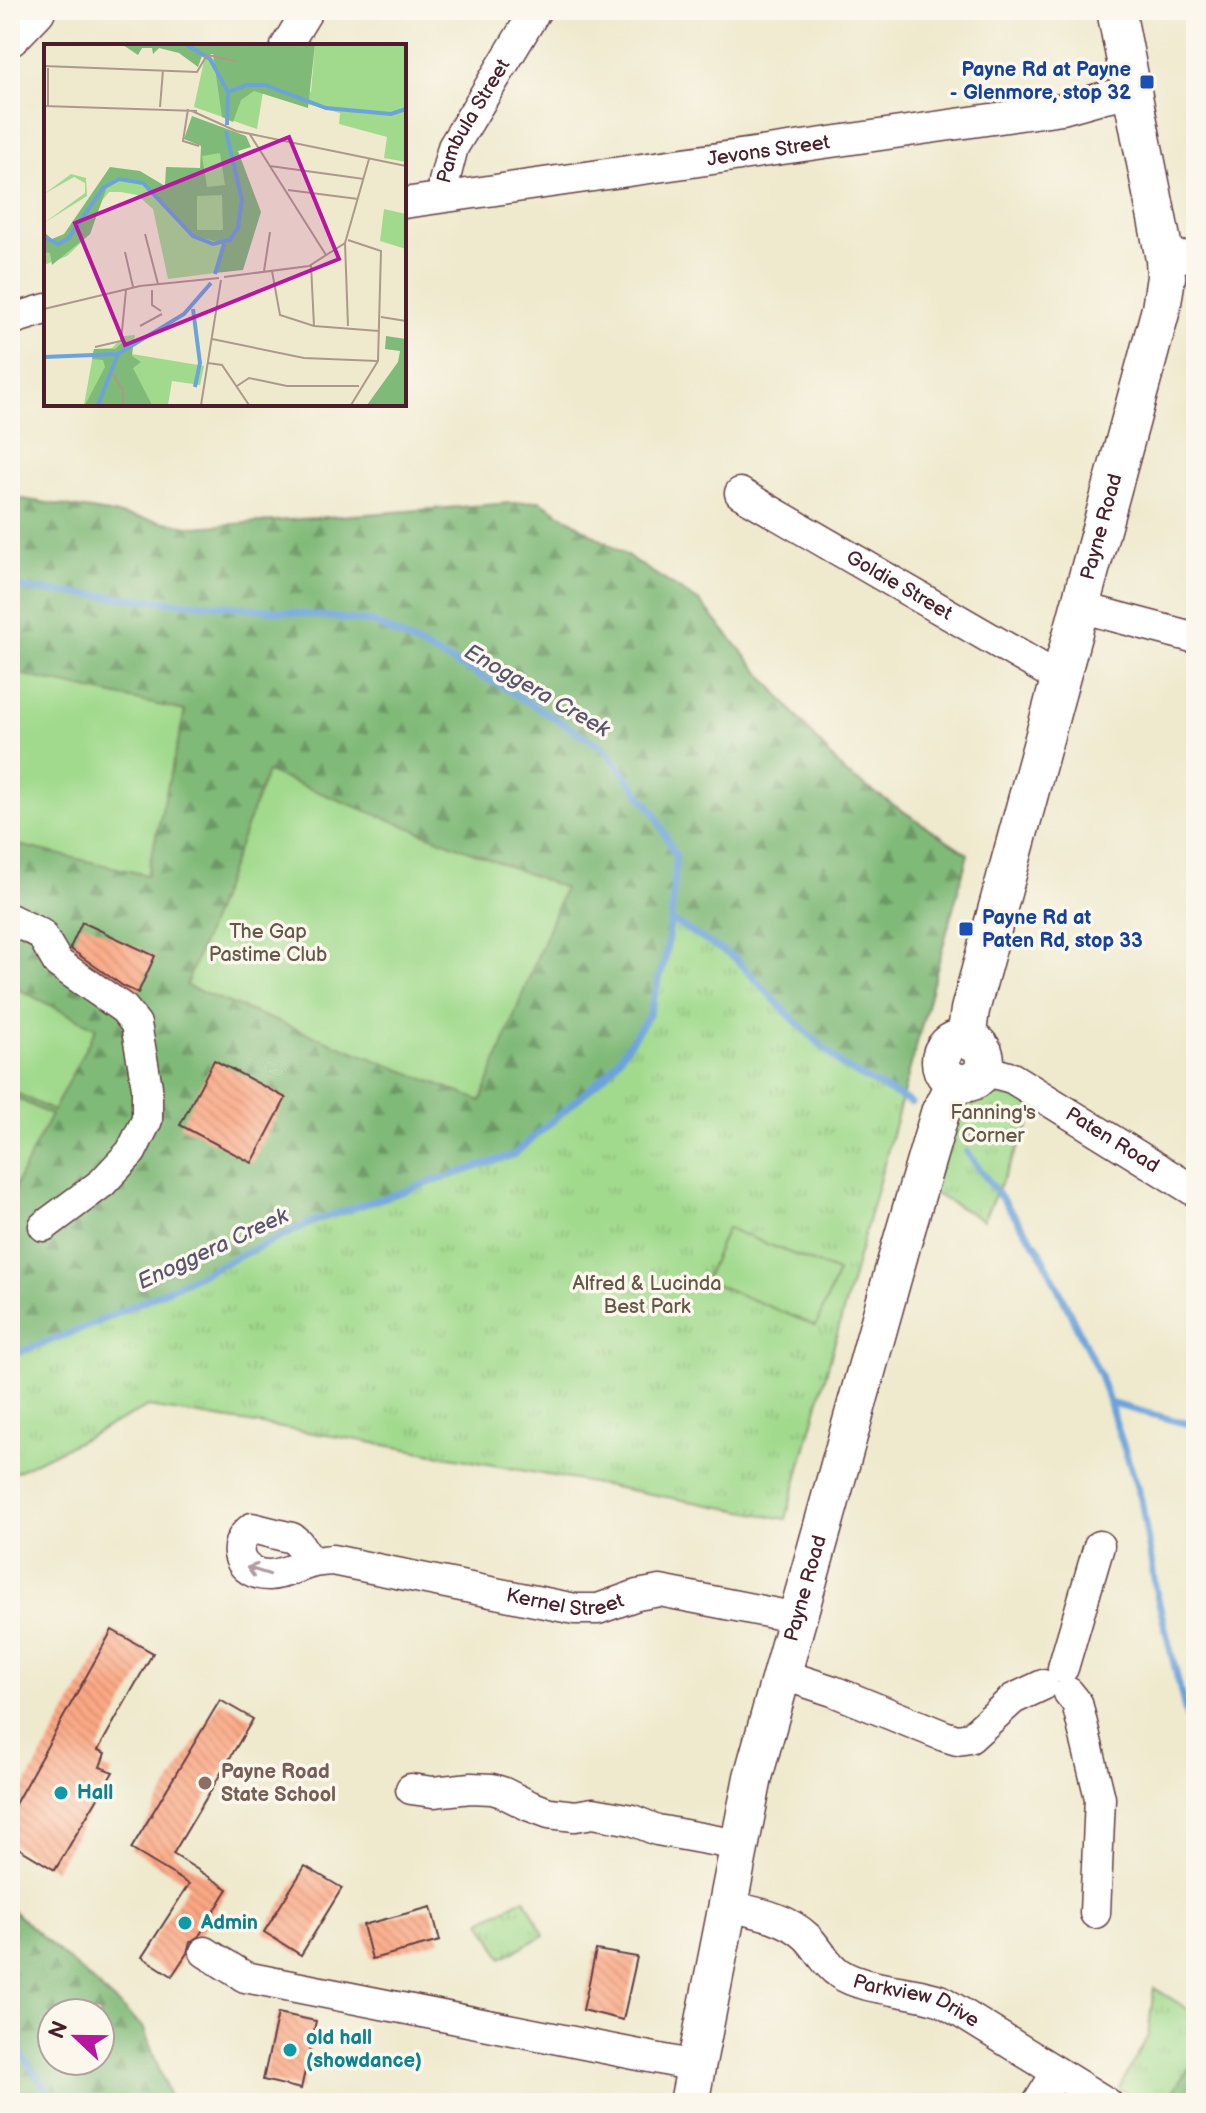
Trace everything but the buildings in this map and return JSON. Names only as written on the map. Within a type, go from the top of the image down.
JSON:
[{"type":"main road","points":[[10,37],[36,10]]},
{"type":"main road","name":"Payne Road","points":[[692,2085],[753,1777],[940,1113],[968,1064],[970,1010],[1161,309],[1166,277],[1181,257],[1133,92],[1116,10]]},
{"type":"street","points":[[287,44],[308,10]]},
{"type":"street","name":"Pambula Street","points":[[444,196],[444,182],[453,147],[536,10]]},
{"type":"street","name":"Jevons Street","points":[[406,203],[1062,109],[1133,92]]},
{"type":"street","points":[[10,320],[44,310]]},
{"type":"street","name":"Goldie Street","points":[[740,493],[1045,670],[1061,676]]},
{"type":"street","points":[[1079,607],[1196,638]]},
{"type":"street","points":[[10,919],[41,934],[58,963],[124,1009],[136,1024],[147,1087],[147,1120],[131,1152],[105,1181],[44,1226]]},
{"type":"street","name":"Paten Road","points":[[968,1064],[1012,1078],[1196,1192]]},
{"type":"street","points":[[1058,1682],[1099,1546]]},
{"type":"street","name":"Kernel Street","points":[[322,1561],[575,1609],[598,1609],[637,1595],[660,1591],[798,1618]]},
{"type":"street","points":[[781,1674],[957,1740],[970,1738],[1013,1699],[1058,1682]]},
{"type":"street","points":[[1058,1682],[1077,1703],[1100,1798],[1095,1913]]},
{"type":"street","points":[[411,1789],[433,1792],[492,1789],[549,1813],[575,1816],[593,1813],[632,1820],[657,1830],[739,1845]]},
{"type":"street","name":"Parkview Drive","points":[[727,1906],[782,1921],[805,1935],[839,1973],[857,1982],[942,2001],[1107,2103]]},
{"type":"street","points":[[205,1952],[245,1977],[692,2085]]},
{"type":"street","points":[[1038,2103],[1057,2072]]},
{"type":"green space","name":"The Gap Pastime Club","points":[[10,497],[195,527],[540,501],[701,603],[844,772],[968,854],[902,1098],[844,1067],[735,958],[672,920],[649,1015],[610,1071],[513,1155],[317,1220],[94,1324],[10,1356]]},
{"type":"green space","points":[[10,672],[185,711],[147,875],[10,843]]},
{"type":"green space","name":"The Gap Pastime Club","points":[[267,772],[564,888],[481,1101],[186,986]]},
{"type":"green space","name":"Alfred & Lucinda Best Park","points":[[671,920],[735,958],[844,1067],[902,1098],[786,1519],[358,1440],[148,1407],[10,1475],[10,1356],[94,1324],[317,1220],[513,1155],[610,1071],[649,1015],[665,958]]},
{"type":"green space","points":[[10,985],[96,1028],[53,1111],[10,1090]]},
{"type":"green space","name":"Fanning's Corner","points":[[994,1081],[1037,1108],[983,1220],[931,1192],[966,1103]]},
{"type":"green space","points":[[10,1095],[51,1115],[10,1196]]},
{"type":"green space","points":[[727,1228],[838,1272],[816,1326],[705,1280]]},
{"type":"green space","points":[[525,1898],[544,1935],[502,1958],[481,1921]]},
{"type":"green space","points":[[10,1908],[109,1997],[36,1997],[36,2077],[116,2077],[116,2003],[143,2027],[172,2103],[10,2103]]},
{"type":"green space","points":[[1154,1988],[1196,2014],[1196,2103],[1143,2103],[1119,2088],[1148,2036]]},
{"type":"green space","points":[[1196,2059],[1196,2103],[1164,2103]]},
{"type":"waterway","name":"Enoggera Creek","points":[[10,585],[32,590],[251,608],[372,622],[503,687],[604,748],[654,812],[676,857],[665,958],[649,1015],[610,1071],[513,1155],[317,1220],[94,1324],[10,1356]]},
{"type":"waterway","points":[[671,920],[735,958],[844,1067],[911,1103]]},
{"type":"waterway","points":[[967,1152],[1039,1249],[1100,1375],[1141,1499],[1156,1591],[1196,1754]]},
{"type":"waterway","points":[[1109,1403],[1196,1426]]},
{"type":"waterway","name":"Enoggera Creek","points":[[10,2038],[56,2103]]},
{"type":"place","name":"Payne Rd at Payne - Glenmore, stop 32","points":[[1147,82]]},
{"type":"place","name":"Payne Rd at Paten Rd, stop 33","points":[[966,929]]},
{"type":"place","name":"Payne Road State School","points":[[205,1783]]},
{"type":"place","name":"Hall","points":[[61,1793]]},
{"type":"place","name":"Admin","points":[[185,1923]]},
{"type":"place","name":"old hall (showdance)","points":[[290,2050]]}]
